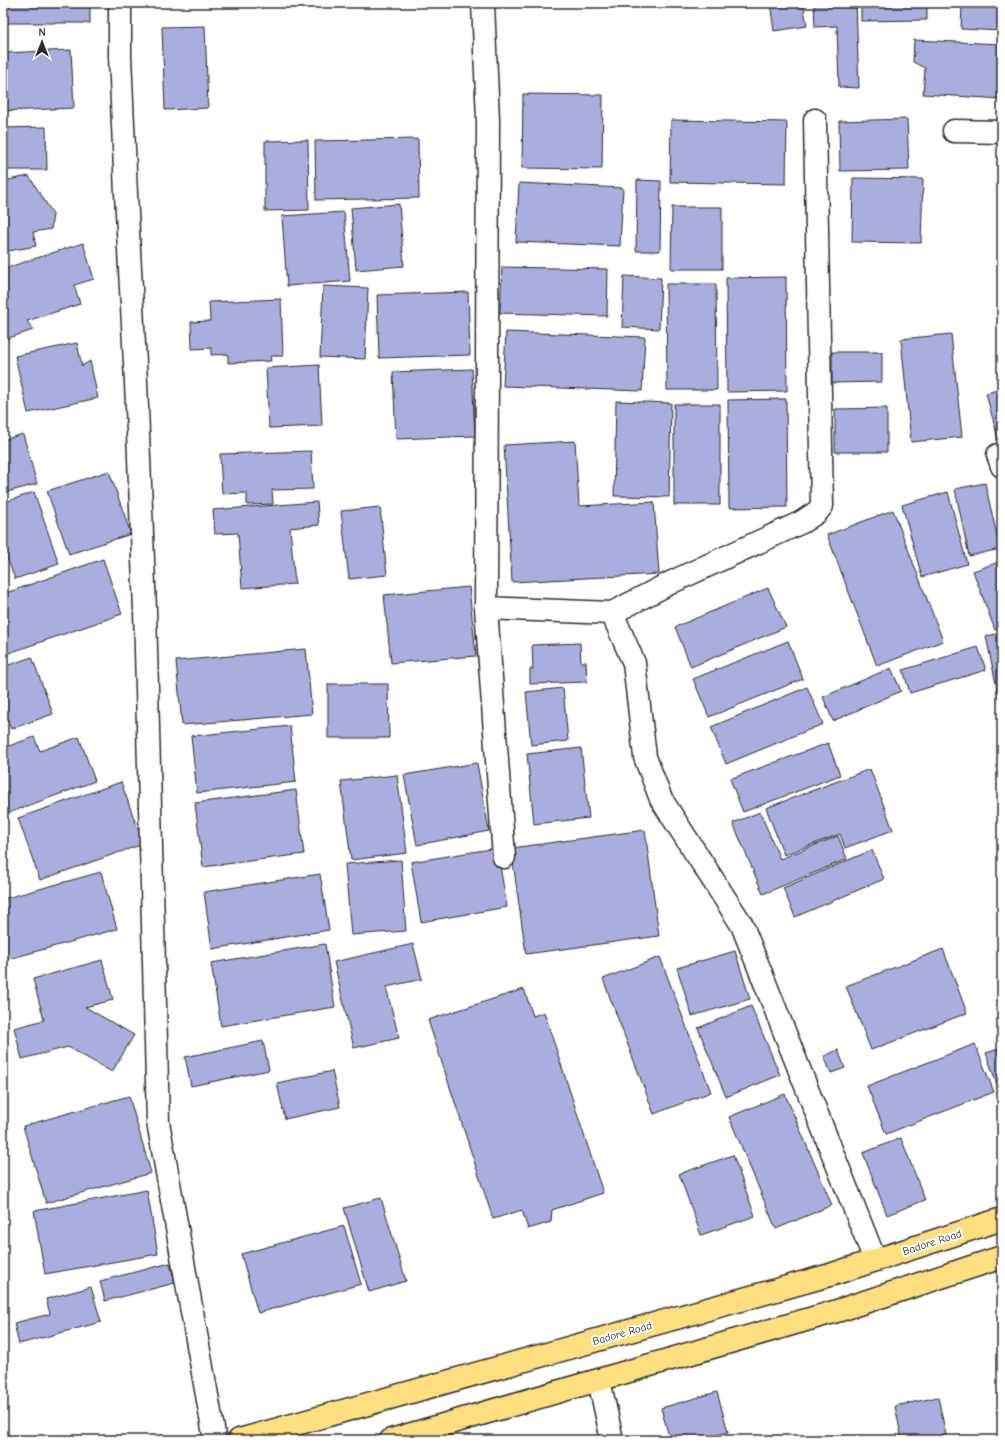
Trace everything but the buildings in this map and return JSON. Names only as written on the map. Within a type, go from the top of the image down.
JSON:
[{"type":"main road","name":"Badore Road","points":[[239,1440],[830,1275],[1002,1219]]},
{"type":"main road","points":[[391,1440],[837,1311],[1002,1257]]},
{"type":"street","points":[[120,3],[120,56],[136,382],[145,610],[158,1122],[215,1440]]},
{"type":"street","points":[[483,3],[488,120],[486,608],[504,857]]},
{"type":"street","points":[[486,608],[612,613],[672,582],[802,522],[817,512],[822,506],[815,120]]},
{"type":"street","points":[[954,131],[1002,132]]},
{"type":"street","points":[[612,613],[634,663],[645,757],[661,799],[742,925],[875,1260]]},
{"type":"street","points":[[599,1380],[612,1440]]}]
